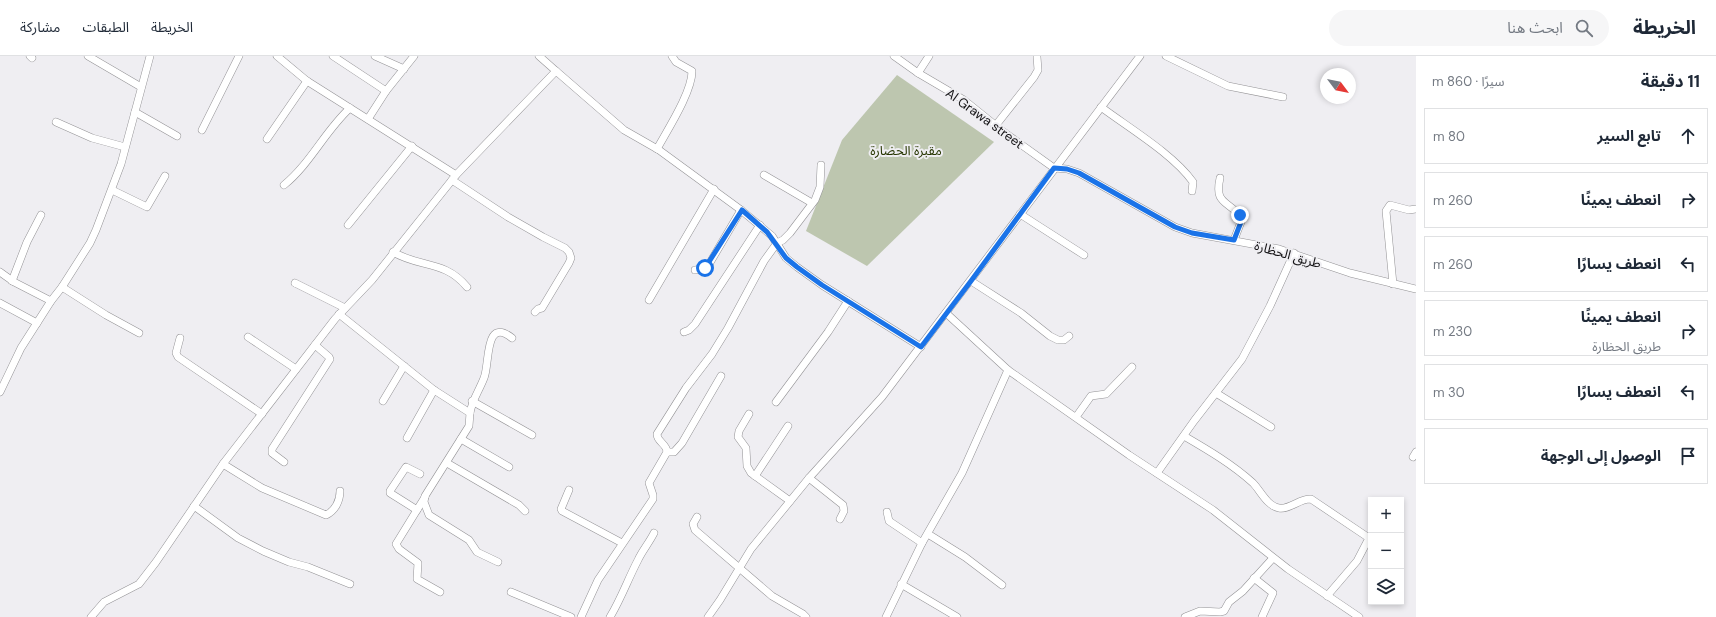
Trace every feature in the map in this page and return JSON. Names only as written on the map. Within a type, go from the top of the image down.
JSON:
[{"type":"street","points":[[88,56],[141,87]]},
{"type":"street","points":[[0,392],[21,348],[62,288],[90,243],[121,164],[150,56]]},
{"type":"street","points":[[202,130],[239,56]]},
{"type":"street","points":[[277,56],[307,81],[412,146],[508,217],[565,248],[569,252],[571,258],[569,263],[542,308],[535,312]]},
{"type":"street","points":[[333,56],[386,91]]},
{"type":"street","points":[[375,56],[404,68]]},
{"type":"street","points":[[368,119],[386,91],[414,56]]},
{"type":"street","points":[[539,56],[624,130],[657,149],[742,210],[760,225],[777,243],[791,262],[822,285],[921,347]]},
{"type":"street","points":[[657,149],[682,103],[692,76],[692,71],[676,62],[672,56]]},
{"type":"street","name":"Al Grawa street","points":[[894,56],[918,73],[964,100],[1054,168]]},
{"type":"street","points":[[918,73],[929,56]]},
{"type":"street","points":[[708,617],[751,549],[809,478],[882,397],[1140,56]]},
{"type":"street","points":[[1166,56],[1228,86],[1282,97]]},
{"type":"street","points":[[996,125],[1034,77],[1038,70],[1037,57]]},
{"type":"street","points":[[91,617],[104,602],[138,584],[156,562],[223,464],[339,314],[372,280],[454,177],[556,70]]},
{"type":"street","points":[[267,139],[307,81]]},
{"type":"street","points":[[1101,107],[1172,159],[1188,174],[1193,182],[1192,191]]},
{"type":"street","points":[[284,185],[299,171],[322,140],[350,108]]},
{"type":"street","points":[[135,112],[177,136]]},
{"type":"street","points":[[56,122],[87,136],[125,147]]},
{"type":"street","points":[[348,225],[412,146]]},
{"type":"street","points":[[668,452],[657,438],[657,434],[686,388],[712,354],[728,328],[757,272],[777,243],[787,237],[812,203],[820,187],[822,165]]},
{"type":"street","name":"طريق الحظارة","points":[[1054,168],[1067,169],[1079,173],[1164,222],[1181,230],[1264,245],[1294,253],[1350,273],[1416,289]]},
{"type":"street","points":[[764,175],[812,203]]},
{"type":"street","points":[[112,190],[147,207],[165,176]]},
{"type":"street","points":[[1220,178],[1218,190],[1219,195],[1222,200],[1241,217],[1241,222],[1234,240]]},
{"type":"street","points":[[649,300],[714,189]]},
{"type":"street","points":[[1393,284],[1386,211],[1390,205],[1409,210],[1416,209]]},
{"type":"street","points":[[695,270],[704,269],[708,266],[742,210]]},
{"type":"street","points":[[1020,214],[1084,255]]},
{"type":"street","points":[[12,281],[27,242],[41,216]]},
{"type":"street","points":[[684,332],[689,330],[695,324],[760,225]]},
{"type":"street","points":[[393,252],[406,258],[447,270],[467,287]]},
{"type":"street","points":[[1157,473],[1242,359],[1270,306],[1294,253]]},
{"type":"street","points":[[0,272],[12,281],[52,301]]},
{"type":"street","points":[[971,281],[1022,313],[1050,336],[1058,340],[1064,340],[1069,336]]},
{"type":"street","points":[[295,283],[345,308]]},
{"type":"street","points":[[62,288],[85,303],[140,334]]},
{"type":"street","points":[[776,402],[828,332],[848,301]]},
{"type":"street","points":[[0,303],[37,323]]},
{"type":"street","points":[[946,313],[1008,370],[1227,520],[1273,558],[1359,617]]},
{"type":"street","points":[[339,314],[434,390],[470,413]]},
{"type":"street","points":[[440,592],[417,579],[418,562],[396,546],[396,544],[469,426],[472,401],[484,378],[489,346],[494,336],[496,333],[502,331],[512,338]]},
{"type":"street","points":[[248,336],[296,369]]},
{"type":"street","points":[[180,338],[176,353],[178,357],[262,414]]},
{"type":"street","points":[[284,462],[272,453],[272,449],[330,359],[315,345]]},
{"type":"street","points":[[383,401],[404,366]]},
{"type":"street","points":[[1076,417],[1091,396],[1106,394],[1132,367]]},
{"type":"street","points":[[886,617],[922,543],[962,473],[1008,370]]},
{"type":"street","points":[[668,452],[674,452],[682,443],[721,376]]},
{"type":"street","points":[[408,438],[434,390]]},
{"type":"street","points":[[1216,393],[1271,427]]},
{"type":"street","points":[[472,401],[532,435]]},
{"type":"street","points":[[749,414],[739,432],[738,437],[747,450],[747,466],[755,476],[790,501]]},
{"type":"street","points":[[755,476],[788,426]]},
{"type":"street","points":[[1184,436],[1232,466],[1253,483],[1265,498],[1275,506],[1284,508],[1311,499],[1369,538],[1357,561],[1327,596]]},
{"type":"street","points":[[461,439],[509,467]]},
{"type":"street","points":[[580,617],[598,580],[653,499],[649,482],[668,452]]},
{"type":"street","points":[[447,462],[518,504],[525,511]]},
{"type":"street","points":[[223,464],[262,488],[326,515],[334,509],[340,497],[340,490]]},
{"type":"street","points":[[417,510],[390,493],[390,491],[406,467],[420,474]]},
{"type":"street","points":[[809,478],[843,505],[844,511],[840,519]]},
{"type":"street","points":[[569,490],[561,509],[562,511],[622,543]]},
{"type":"street","points":[[425,496],[424,502],[429,515],[469,540],[477,552],[498,562]]},
{"type":"street","points":[[194,506],[238,538],[263,551],[350,584]]},
{"type":"street","points":[[887,512],[889,521],[922,543]]},
{"type":"street","points":[[697,517],[693,522],[693,528],[772,596],[806,617]]},
{"type":"street","points":[[610,617],[619,602],[622,592],[639,558],[654,533]]},
{"type":"street","points":[[928,534],[965,556],[1002,585]]},
{"type":"street","points":[[1185,617],[1200,611],[1224,611],[1229,602],[1243,590],[1273,558]]},
{"type":"street","points":[[1254,578],[1273,593],[1262,617]]},
{"type":"street","points":[[901,584],[957,617]]},
{"type":"street","points":[[511,592],[571,617]]},
{"type":"green space","name":"مقبرة الحضارة","points":[[897,75],[994,142],[867,266],[806,231],[842,140]]},
{"type":"route","points":[[705,268],[709,265],[731,226],[742,210],[772,236],[786,258],[797,267],[822,285],[921,347],[1054,168],[1067,169],[1079,173],[1106,187],[1170,225],[1192,233],[1234,240],[1241,222],[1240,215]]}]
